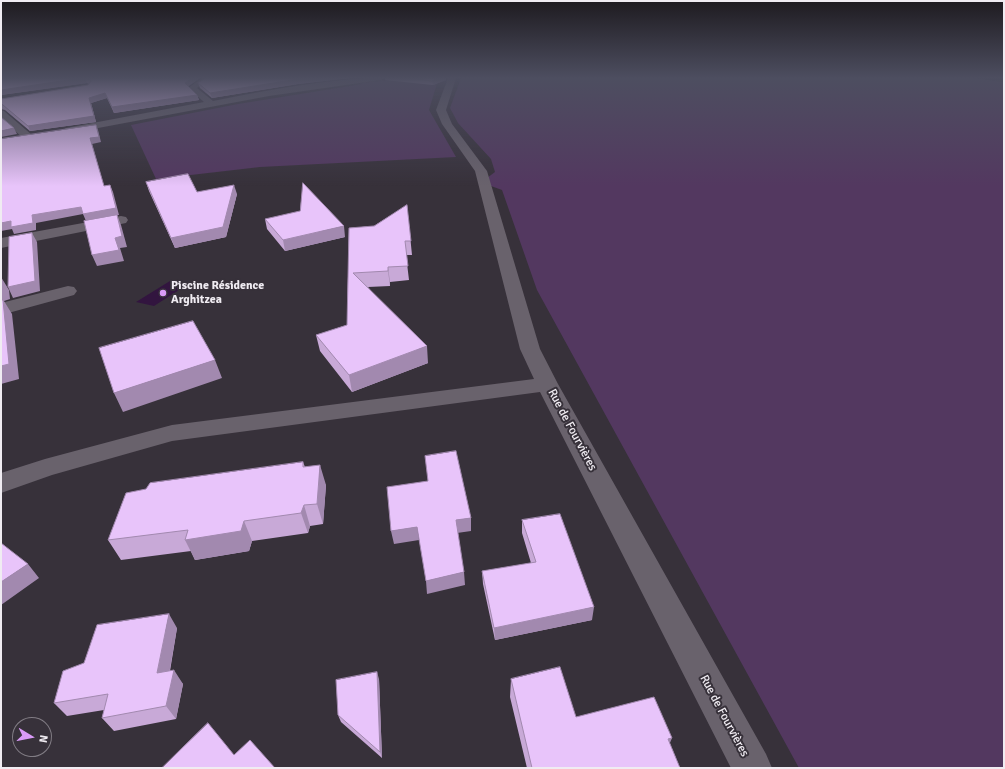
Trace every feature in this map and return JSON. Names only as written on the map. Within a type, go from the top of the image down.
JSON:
[{"type":"street","points":[[2,114],[32,136],[14,139]]},
{"type":"street","points":[[59,132],[153,114]]},
{"type":"street","name":"Rue de Fourvières","points":[[442,114],[447,124],[481,171],[530,349],[547,384],[752,768]]},
{"type":"street","points":[[1,243],[120,220]]},
{"type":"street","points":[[1,309],[68,291]]},
{"type":"street","points":[[1,483],[45,468],[172,433],[547,384]]},
{"type":"shaded area","points":[[188,114],[431,114],[456,157],[260,167],[156,179],[131,125]]},
{"type":"shaded area","points":[[453,114],[1004,114],[1004,768],[799,768],[537,290],[502,190],[491,186],[487,178],[495,172],[491,159],[458,123]]},
{"type":"shaded area","name":"Piscine Résidence Arghitzea","points":[[170,281],[190,283],[154,306],[136,302]]},
{"type":"building","points":[[14,114],[93,114],[94,116],[28,126]]},
{"type":"building","points":[[1,117],[14,128],[1,131]]},
{"type":"building","points":[[96,125],[99,137],[90,138],[104,186],[110,185],[116,208],[83,214],[81,207],[32,215],[33,223],[11,227],[11,221],[1,223],[1,139]]},
{"type":"building","points":[[188,174],[197,192],[234,185],[223,227],[171,238],[146,182]]},
{"type":"building","points":[[303,183],[344,226],[283,240],[265,219],[300,211]]},
{"type":"building","points":[[407,205],[411,241],[405,241],[408,266],[388,267],[388,271],[353,273],[427,346],[349,375],[316,335],[347,325],[349,228],[374,226]]},
{"type":"building","points":[[117,215],[122,236],[115,238],[119,250],[92,255],[84,221]]},
{"type":"building","points":[[32,233],[35,281],[8,287],[9,237]]},
{"type":"building","points":[[1,300],[3,300],[9,364],[1,366]]},
{"type":"building","points":[[193,321],[215,360],[114,393],[99,348]]},
{"type":"building","points":[[456,451],[471,518],[456,520],[464,572],[426,581],[417,527],[391,531],[387,487],[428,481],[425,456]]},
{"type":"building","points":[[303,462],[303,467],[320,465],[317,504],[304,505],[301,513],[244,521],[241,531],[185,540],[188,530],[108,540],[126,493],[146,489],[150,483]]},
{"type":"building","points":[[560,514],[594,607],[494,628],[482,571],[536,562],[522,520]]},
{"type":"building","points":[[1,543],[28,564],[1,582]]},
{"type":"building","points":[[169,614],[157,673],[174,670],[166,706],[102,718],[108,694],[54,703],[63,671],[84,663],[97,625]]},
{"type":"building","points":[[560,667],[576,717],[654,697],[672,738],[668,739],[680,768],[532,768],[511,679]]},
{"type":"building","points":[[377,672],[380,752],[338,715],[336,680]]},
{"type":"building","points":[[208,723],[234,755],[250,740],[275,768],[162,768]]},
{"type":"place","name":"Piscine Résidence Arghitzea","points":[[163,293]]}]
